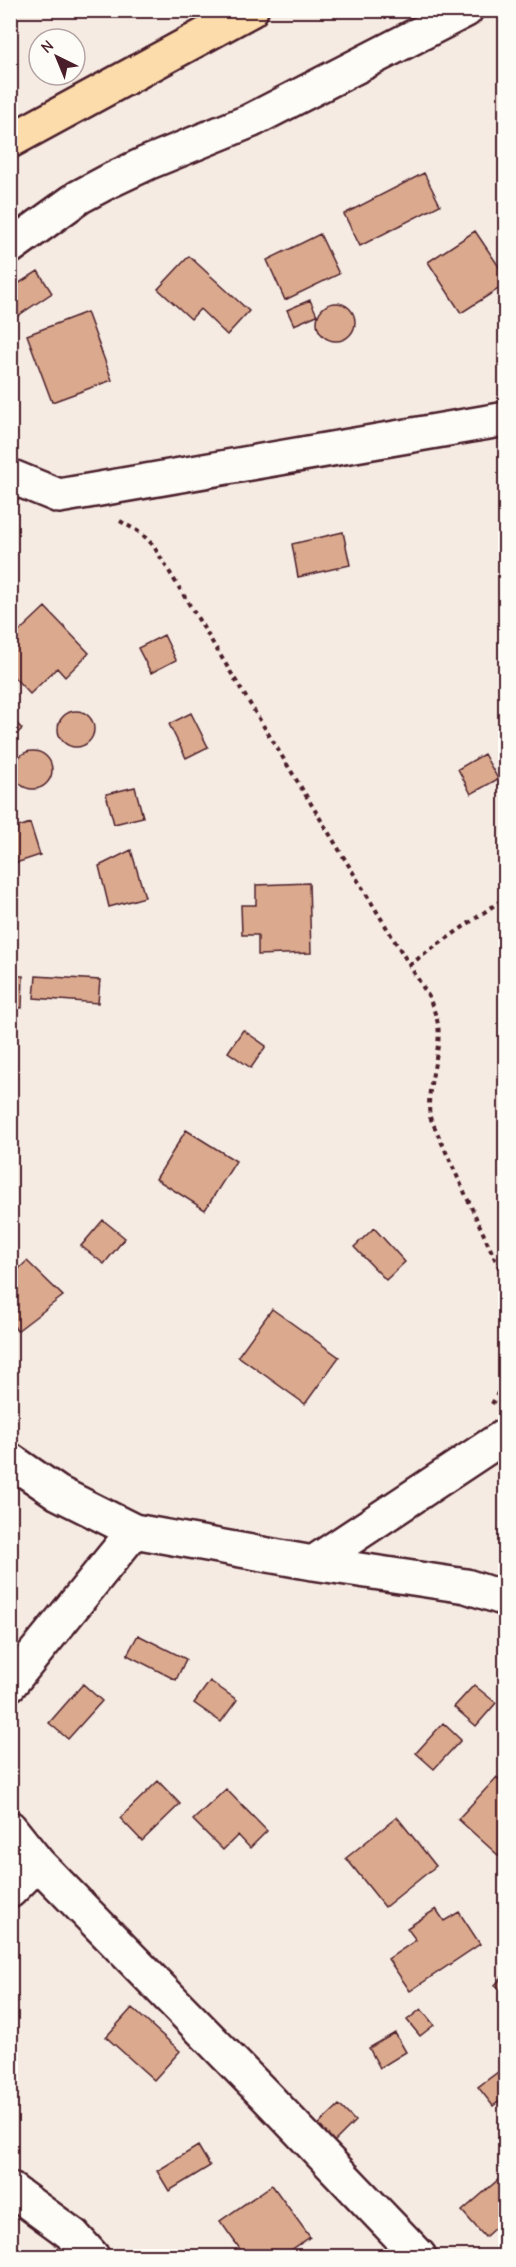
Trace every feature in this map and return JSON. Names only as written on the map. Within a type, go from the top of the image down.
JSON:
[{"type":"main road","points":[[10,141],[251,10]]},
{"type":"street","points":[[10,247],[79,197],[111,180],[147,163],[250,122],[466,10]]},
{"type":"street","points":[[10,476],[60,496],[506,419]]},
{"type":"street","points":[[313,1563],[506,1435]]},
{"type":"street","points":[[10,1460],[58,1493],[134,1531],[466,1587],[506,1599]]},
{"type":"street","points":[[10,1684],[134,1531]]},
{"type":"street","points":[[10,1828],[38,1863],[266,2095],[419,2256]]},
{"type":"street","points":[[10,1891],[38,1863]]},
{"type":"street","points":[[10,2189],[73,2235],[92,2256]]},
{"type":"path","points":[[118,521],[141,533],[153,545],[429,997],[438,1024],[437,1049],[428,1104],[430,1117],[506,1283]]},
{"type":"path","points":[[409,965],[506,897]]},
{"type":"building","points":[[424,173],[440,205],[360,246],[344,214]]},
{"type":"building","points":[[475,231],[506,277],[506,284],[461,313],[428,262]]},
{"type":"building","points":[[320,234],[339,274],[285,300],[267,260]]},
{"type":"building","points":[[189,256],[249,311],[227,335],[200,309],[191,319],[158,289]]},
{"type":"building","points":[[38,271],[52,293],[16,317],[10,309],[10,289]]},
{"type":"building","points":[[310,300],[317,315],[294,325],[287,310]]},
{"type":"building","points":[[336,303],[350,308],[355,322],[350,336],[336,341],[322,336],[317,322],[322,308]]},
{"type":"building","points":[[87,312],[112,380],[52,402],[27,335]]},
{"type":"building","points":[[343,532],[350,565],[298,577],[292,544]]},
{"type":"building","points":[[45,607],[89,653],[65,677],[57,668],[30,694],[10,673],[10,640]]},
{"type":"building","points":[[164,635],[176,660],[151,673],[138,648]]},
{"type":"building","points":[[76,711],[89,716],[94,729],[89,742],[76,747],[63,742],[58,729],[63,716]]},
{"type":"building","points":[[191,713],[208,747],[186,758],[169,724]]},
{"type":"building","points":[[10,716],[22,729],[10,740]]},
{"type":"building","points":[[33,751],[47,756],[52,770],[47,784],[33,789],[19,784],[14,770],[19,756]]},
{"type":"building","points":[[484,754],[498,779],[471,794],[458,769]]},
{"type":"building","points":[[135,787],[143,817],[114,824],[106,794]]},
{"type":"building","points":[[30,823],[40,855],[10,865],[10,830]]},
{"type":"building","points":[[131,850],[145,897],[109,907],[99,866]]},
{"type":"building","points":[[309,883],[311,953],[258,955],[258,935],[242,935],[241,905],[256,905],[256,885]]},
{"type":"building","points":[[10,976],[23,976],[22,1008],[10,1007]]},
{"type":"building","points":[[36,976],[100,980],[98,1003],[34,998]]},
{"type":"building","points":[[243,1030],[266,1046],[251,1068],[228,1052]]},
{"type":"building","points":[[186,1130],[236,1161],[205,1210],[156,1179]]},
{"type":"building","points":[[103,1220],[125,1238],[104,1264],[81,1246]]},
{"type":"building","points":[[374,1228],[405,1262],[386,1280],[354,1247]]},
{"type":"building","points":[[27,1261],[63,1296],[17,1331],[10,1320],[10,1277]]},
{"type":"building","points":[[272,1309],[339,1357],[305,1404],[238,1356]]},
{"type":"building","points":[[138,1635],[186,1659],[176,1680],[127,1655]]},
{"type":"building","points":[[210,1681],[237,1700],[221,1722],[194,1703]]},
{"type":"building","points":[[83,1684],[102,1701],[68,1739],[49,1723]]},
{"type":"building","points":[[474,1685],[496,1703],[476,1726],[454,1707]]},
{"type":"building","points":[[443,1723],[461,1740],[434,1769],[416,1753]]},
{"type":"building","points":[[497,1777],[506,1786],[506,1849],[499,1856],[458,1819]]},
{"type":"building","points":[[158,1781],[180,1804],[142,1841],[120,1818]]},
{"type":"building","points":[[226,1789],[267,1831],[250,1848],[238,1835],[223,1850],[193,1820]]},
{"type":"building","points":[[397,1817],[436,1866],[385,1907],[346,1858]]},
{"type":"building","points":[[436,1909],[444,1921],[459,1912],[480,1944],[410,1991],[388,1959],[416,1940],[407,1928]]},
{"type":"building","points":[[506,1973],[506,1994],[495,1985]]},
{"type":"building","points":[[132,2008],[180,2051],[154,2080],[106,2037]]},
{"type":"building","points":[[421,2009],[434,2025],[420,2036],[407,2020]]},
{"type":"building","points":[[395,2033],[406,2052],[380,2068],[369,2048]]},
{"type":"building","points":[[506,2066],[506,2096],[493,2106],[478,2087]]},
{"type":"building","points":[[339,2105],[355,2121],[332,2144],[316,2127]]},
{"type":"building","points":[[198,2146],[210,2166],[169,2191],[157,2171]]},
{"type":"building","points":[[506,2173],[506,2218],[485,2237],[462,2211]]},
{"type":"building","points":[[272,2185],[310,2237],[282,2256],[245,2256],[220,2221]]}]
